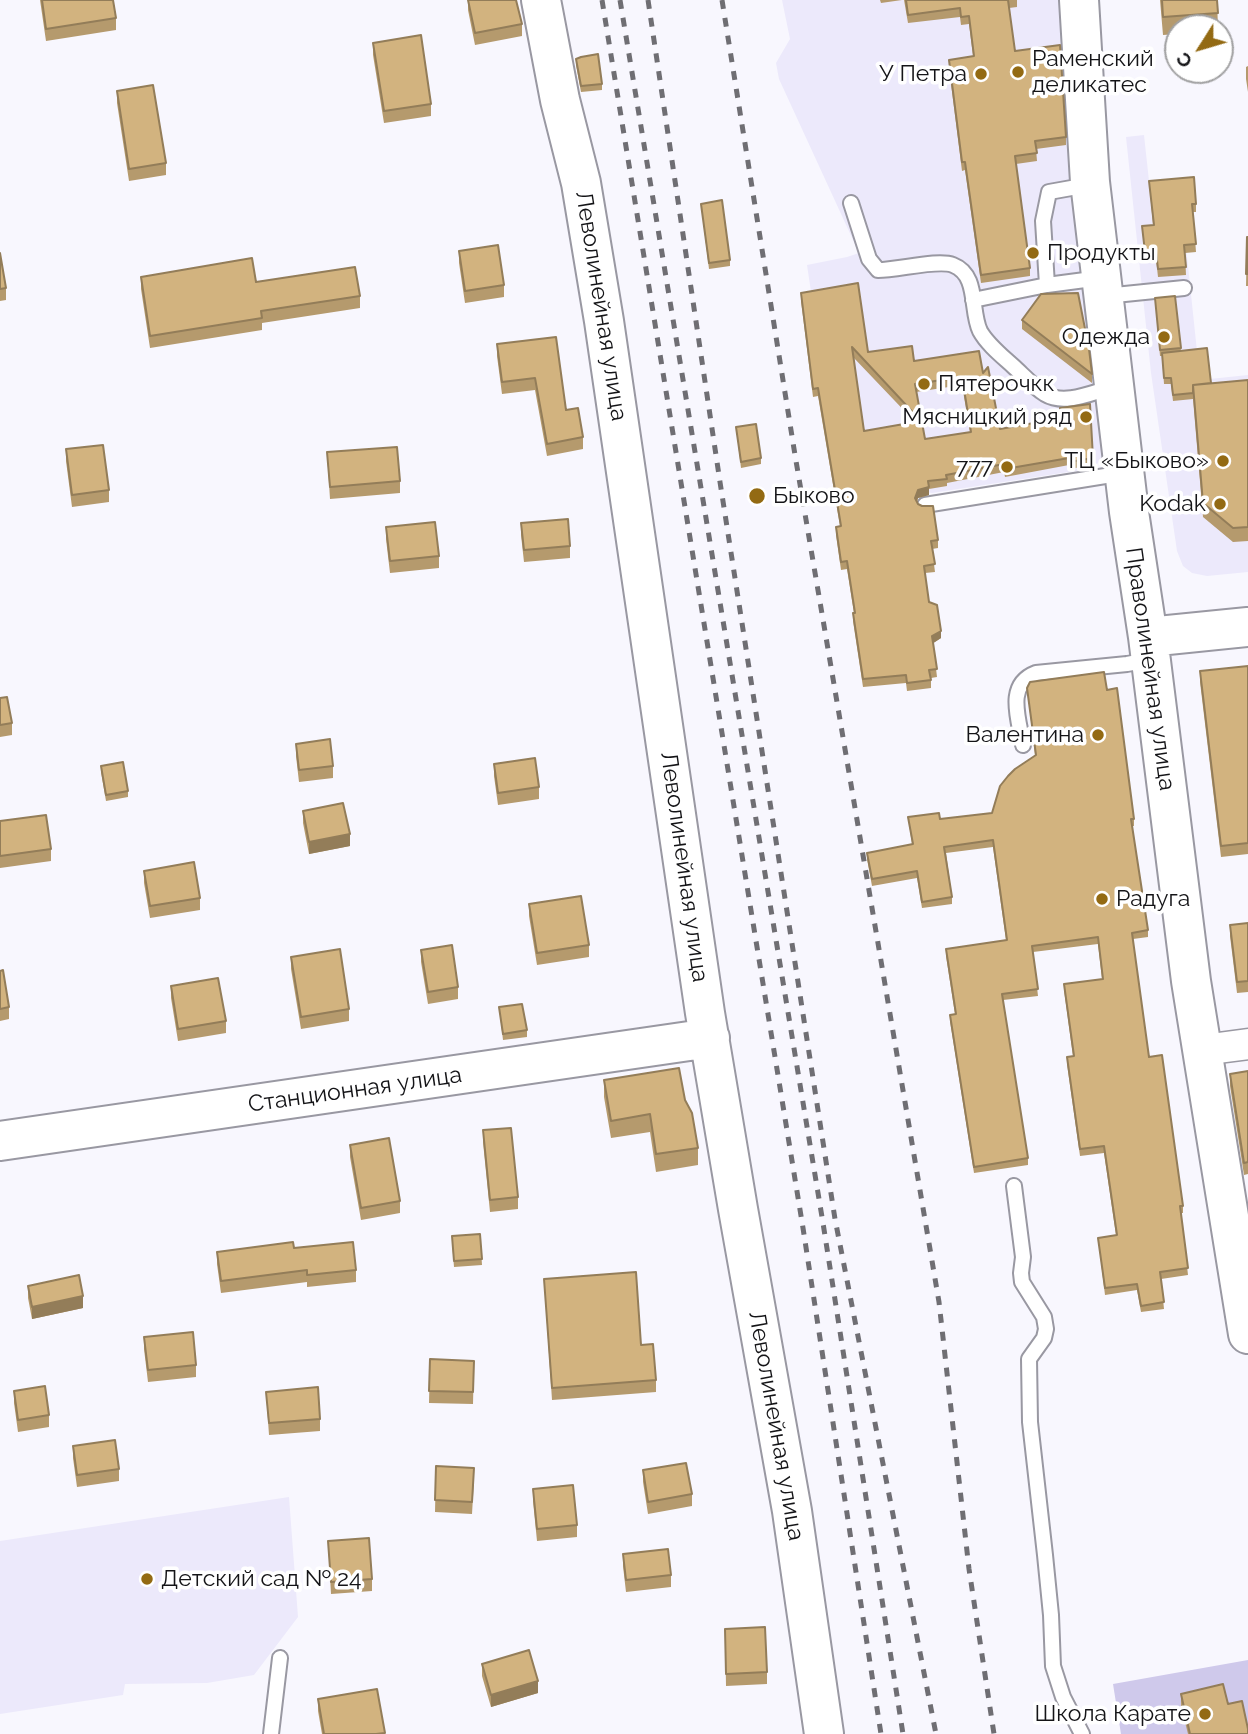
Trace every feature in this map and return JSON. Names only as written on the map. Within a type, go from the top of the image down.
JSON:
[{"type":"main road","name":"Леволинейная улица","points":[[541,0],[560,100],[581,183],[604,321],[705,1013],[792,1511],[824,1734]]},
{"type":"main road","name":"Праволинейная улица","points":[[1079,0],[1090,182],[1124,473],[1191,981],[1248,1334]]},
{"type":"main road","points":[[1149,648],[1248,627]]},
{"type":"main road","name":"Станционная улица","points":[[0,1141],[710,1038]]},
{"type":"street","points":[[1203,1050],[1248,1044]]},
{"type":"lane","points":[[1046,285],[1044,221],[1049,192],[1090,182]]},
{"type":"lane","points":[[851,203],[869,259],[878,270],[943,262],[956,265],[971,287],[980,330],[989,342],[1047,396],[1074,398],[1114,386]]},
{"type":"lane","points":[[973,300],[1085,280],[1102,286],[1184,288]]},
{"type":"lane","points":[[925,505],[1124,473]]},
{"type":"lane","points":[[1023,745],[1017,691],[1028,676],[1126,664],[1149,648]]},
{"type":"lane","points":[[1014,1186],[1023,1257],[1023,1282],[1044,1317],[1046,1329],[1044,1338],[1029,1359],[1030,1422],[1048,1579],[1053,1665],[1063,1697],[1082,1734]]},
{"type":"lane","points":[[271,1734],[280,1658]]},
{"type":"shaded area","points":[[782,0],[1065,0],[1104,457],[1096,465],[1088,469],[932,493],[839,479],[807,265],[859,253],[779,79],[776,63],[790,39]]},
{"type":"shaded area","points":[[1144,135],[1149,181],[1179,180],[1200,380],[1248,375],[1248,572],[1207,576],[1192,573],[1183,566],[1177,551],[1151,373],[1126,137]]},
{"type":"shaded area","name":"Детский сад № 24","points":[[289,1497],[298,1617],[254,1675],[207,1683],[125,1684],[123,1695],[0,1714],[0,1541]]},
{"type":"shaded area","points":[[1248,1660],[1248,1734],[1121,1734],[1113,1684]]},
{"type":"building","points":[[42,0],[113,0],[116,18],[46,29]]},
{"type":"building","points":[[468,0],[516,0],[522,24],[475,33]]},
{"type":"building","points":[[906,0],[1008,0],[1015,51],[1060,45],[1066,137],[1035,141],[1037,153],[1015,156],[1030,268],[981,275],[965,162],[962,162],[949,60],[974,56],[969,16],[961,17],[960,8],[908,15]]},
{"type":"building","points":[[1162,0],[1217,0],[1218,13],[1164,14],[1163,17]]},
{"type":"building","points":[[421,35],[431,104],[384,111],[373,43]]},
{"type":"building","points":[[598,54],[602,84],[581,86],[576,59]]},
{"type":"building","points":[[153,85],[166,163],[129,169],[117,91]]},
{"type":"building","points":[[1194,177],[1196,204],[1192,204],[1196,244],[1184,245],[1186,267],[1158,269],[1156,251],[1145,252],[1142,226],[1154,225],[1149,181]]},
{"type":"building","points":[[722,200],[730,260],[709,263],[701,204]]},
{"type":"building","points":[[1247,237],[1248,274],[1246,274]]},
{"type":"building","points":[[498,245],[504,285],[465,291],[459,251]]},
{"type":"building","points":[[0,253],[6,288],[0,289]]},
{"type":"building","points":[[252,258],[256,282],[355,267],[360,296],[261,311],[262,318],[150,336],[141,277]]},
{"type":"building","points":[[858,283],[868,352],[912,346],[914,361],[979,351],[983,373],[988,367],[1000,429],[1062,418],[1060,408],[1090,404],[1093,458],[1070,462],[1069,458],[1005,469],[1004,464],[946,475],[947,479],[928,481],[929,487],[918,490],[915,498],[918,504],[933,506],[938,540],[931,541],[935,564],[924,566],[929,602],[937,605],[941,631],[932,636],[937,669],[929,670],[931,680],[907,683],[906,675],[863,679],[847,561],[841,562],[836,527],[841,526],[818,388],[813,389],[801,293]],"holes":[[[852,347],[921,421],[864,431]],[[962,377],[971,432],[925,439],[915,384]]]},
{"type":"building","points":[[1078,293],[1092,374],[1022,320],[1041,294]]},
{"type":"building","name":"Одежда","points":[[1175,296],[1181,348],[1160,350],[1155,298]]},
{"type":"building","points":[[556,337],[566,410],[578,408],[583,437],[547,444],[535,378],[502,382],[497,344]]},
{"type":"building","points":[[1207,348],[1211,383],[1193,385],[1193,393],[1173,395],[1171,378],[1164,378],[1162,353]]},
{"type":"building","name":"ТЦ «Быково»","points":[[1248,380],[1248,527],[1233,528],[1203,503],[1193,385]]},
{"type":"building","points":[[756,424],[761,458],[741,462],[736,427]]},
{"type":"building","points":[[103,445],[109,490],[72,495],[66,449]]},
{"type":"building","points":[[397,447],[400,481],[330,487],[327,452]]},
{"type":"building","points":[[568,519],[570,546],[524,550],[521,523]]},
{"type":"building","points":[[435,522],[439,556],[390,561],[386,527]]},
{"type":"building","points":[[1248,666],[1248,843],[1221,846],[1200,671]]},
{"type":"building","points":[[1104,672],[1107,690],[1117,688],[1134,819],[1131,819],[1148,930],[1132,933],[1149,1057],[1162,1055],[1183,1206],[1180,1206],[1188,1268],[1160,1272],[1164,1302],[1141,1306],[1137,1284],[1105,1288],[1098,1238],[1117,1235],[1104,1146],[1080,1149],[1067,1057],[1074,1056],[1064,984],[1103,979],[1098,937],[1032,946],[1038,989],[1002,994],[1028,1158],[974,1167],[950,1015],[956,1014],[946,949],[1007,940],[993,840],[944,847],[952,897],[922,902],[917,871],[872,879],[867,853],[913,844],[908,817],[939,813],[940,819],[992,813],[1000,786],[1015,769],[1036,755],[1027,688],[1030,682]]},
{"type":"building","points":[[7,697],[12,723],[0,725],[0,698]]},
{"type":"building","points":[[330,739],[333,766],[299,770],[296,744]]},
{"type":"building","points":[[535,758],[539,787],[498,793],[494,764]]},
{"type":"building","points":[[123,762],[128,791],[106,795],[101,766]]},
{"type":"building","points":[[343,803],[350,834],[309,842],[303,811]]},
{"type":"building","points":[[46,815],[51,849],[0,856],[0,821]]},
{"type":"building","points":[[194,862],[200,898],[150,906],[144,871]]},
{"type":"building","points":[[581,896],[589,945],[537,953],[529,904]]},
{"type":"building","points":[[1248,923],[1248,981],[1237,982],[1230,925]]},
{"type":"building","points":[[452,945],[458,987],[428,992],[421,950]]},
{"type":"building","points":[[340,949],[349,1009],[301,1017],[291,957]]},
{"type":"building","points":[[3,970],[9,1007],[0,1009],[0,971]]},
{"type":"building","points":[[218,978],[226,1021],[178,1029],[171,986]]},
{"type":"building","points":[[522,1004],[527,1030],[503,1034],[499,1007]]},
{"type":"building","points":[[679,1068],[685,1100],[692,1113],[698,1148],[656,1154],[650,1114],[611,1121],[604,1080]]},
{"type":"building","points":[[1248,1071],[1248,1162],[1244,1163],[1230,1074]]},
{"type":"building","points":[[511,1128],[518,1197],[490,1200],[483,1130]]},
{"type":"building","points":[[389,1138],[400,1201],[361,1208],[350,1145]]},
{"type":"building","points":[[480,1234],[482,1259],[454,1261],[452,1236]]},
{"type":"building","points":[[293,1242],[294,1248],[353,1242],[356,1270],[307,1275],[307,1270],[221,1281],[217,1252]]},
{"type":"building","points":[[636,1272],[641,1345],[653,1344],[656,1380],[552,1388],[544,1279]]},
{"type":"building","points":[[79,1275],[83,1296],[32,1307],[28,1286]]},
{"type":"building","points":[[193,1332],[196,1365],[148,1370],[144,1337]]},
{"type":"building","points":[[430,1359],[474,1361],[473,1392],[429,1391]]},
{"type":"building","points":[[45,1386],[49,1415],[18,1420],[14,1391]]},
{"type":"building","points":[[318,1387],[320,1419],[269,1423],[266,1392]]},
{"type":"building","points":[[115,1440],[119,1469],[77,1475],[73,1446]]},
{"type":"building","points":[[686,1463],[692,1494],[648,1502],[643,1470]]},
{"type":"building","points":[[436,1466],[474,1468],[472,1502],[435,1500]]},
{"type":"building","points":[[573,1485],[577,1525],[537,1529],[533,1489]]},
{"type":"building","points":[[369,1538],[372,1579],[331,1582],[328,1541]]},
{"type":"building","points":[[668,1549],[671,1575],[626,1580],[623,1554]]},
{"type":"building","points":[[765,1627],[767,1672],[726,1674],[725,1629]]},
{"type":"building","points":[[529,1650],[538,1681],[491,1695],[482,1664]]},
{"type":"building","name":"Школа Карате","points":[[1223,1684],[1228,1704],[1242,1701],[1248,1734],[1190,1734],[1181,1694]]},
{"type":"building","points":[[377,1689],[385,1733],[324,1734],[318,1699]]},
{"type":"railway","points":[[602,0],[803,1228],[881,1734]]},
{"type":"railway","points":[[620,0],[823,1223],[903,1734]]},
{"type":"railway","points":[[648,0],[835,1219],[936,1734]]},
{"type":"railway","points":[[722,0],[795,455],[939,1302],[969,1569],[994,1734]]},
{"type":"place","name":"Раменский деликатес","points":[[1018,72]]},
{"type":"place","name":"У Петра","points":[[981,74]]},
{"type":"place","name":"Продукты","points":[[1033,253]]},
{"type":"place","name":"Одежда","points":[[1164,337]]},
{"type":"place","name":"Пятерочкк","points":[[924,384]]},
{"type":"place","name":"Мясницкий ряд","points":[[1086,417]]},
{"type":"place","name":"ТЦ «Быково»","points":[[1223,461]]},
{"type":"place","name":"777","points":[[1007,467]]},
{"type":"place","name":"Быково","points":[[757,496]]},
{"type":"place","name":"Kodak","points":[[1220,504]]},
{"type":"place","name":"Валентина","points":[[1098,735]]},
{"type":"place","name":"Радуга","points":[[1102,899]]},
{"type":"place","name":"Детский сад № 24","points":[[147,1579]]},
{"type":"place","name":"Школа Карате","points":[[1205,1714]]}]
